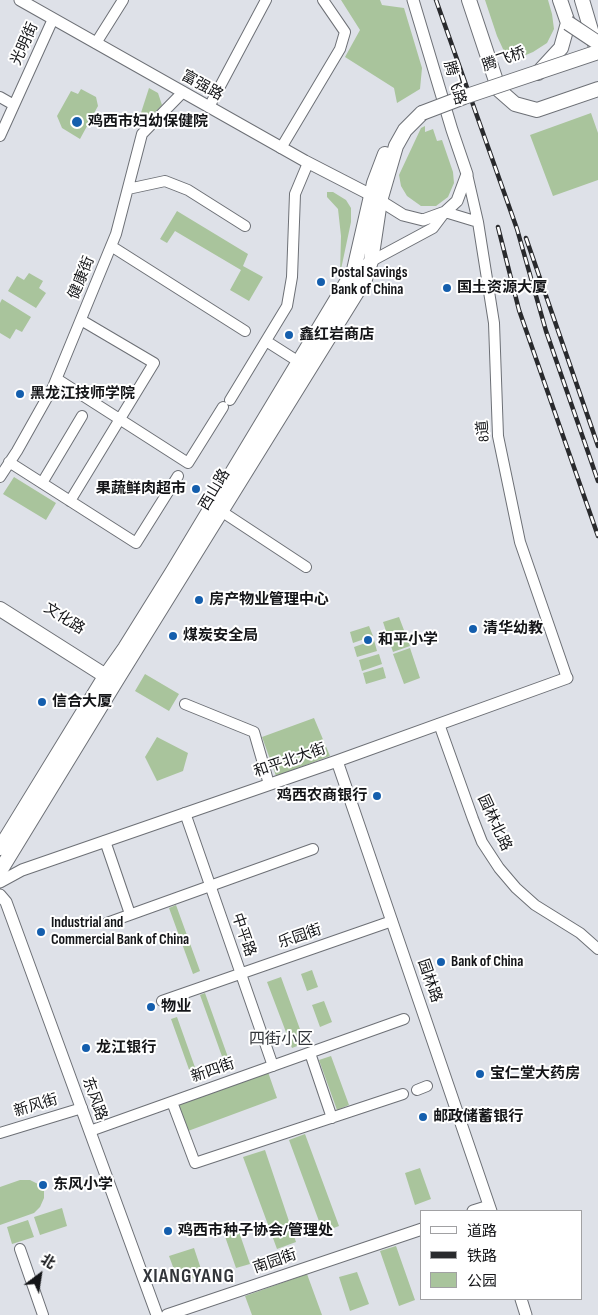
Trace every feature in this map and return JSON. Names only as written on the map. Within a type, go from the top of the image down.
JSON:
[{"type":"main road","points":[[469,0],[499,90],[515,104],[537,110],[598,89]]},
{"type":"main road","points":[[560,0],[568,22],[598,44]]},
{"type":"main road","points":[[582,0],[598,52]]},
{"type":"main road","points":[[538,73],[561,48],[568,22]]},
{"type":"main road","name":"腾飞桥","points":[[421,109],[598,44]]},
{"type":"main road","name":"腾飞桥","points":[[421,109],[464,97],[598,52]]},
{"type":"main road","name":"西山路","points":[[3,875],[5,851],[112,677],[173,571],[354,270],[376,198],[392,136],[402,121],[421,109]]},
{"type":"main road","name":"西山路","points":[[112,677],[222,511],[365,279],[370,262],[376,198]]},
{"type":"main road","name":"文化路","points":[[0,598],[112,677]]},
{"type":"main road","name":"文化路","points":[[0,609],[112,677]]},
{"type":"street","name":"富强路","points":[[20,0],[281,148],[376,198],[403,215],[423,220],[445,212]]},
{"type":"street","points":[[96,43],[122,0]]},
{"type":"street","points":[[209,107],[266,0]]},
{"type":"street","points":[[281,148],[340,49],[345,32],[324,0]]},
{"type":"street","name":"腾飞路","points":[[413,0],[467,174]]},
{"type":"street","name":"光明街","points":[[0,136],[53,19]]},
{"type":"street","name":"健康街","points":[[0,477],[57,378],[116,234],[142,134],[183,92]]},
{"type":"street","points":[[0,97],[14,105]]},
{"type":"street","points":[[57,378],[188,463],[227,404],[287,306],[292,277],[296,194],[308,163]]},
{"type":"street","points":[[354,270],[433,228],[445,212],[457,201],[467,174]]},
{"type":"street","name":"8道","points":[[467,174],[478,222],[494,323],[498,436],[520,542],[567,678]]},
{"type":"street","points":[[128,190],[166,181],[188,190],[245,226]]},
{"type":"street","points":[[445,212],[478,222]]},
{"type":"street","points":[[111,246],[245,331]]},
{"type":"street","points":[[70,502],[154,363],[81,320]]},
{"type":"street","points":[[266,342],[299,362]]},
{"type":"street","points":[[42,483],[82,416]]},
{"type":"street","points":[[9,462],[136,543],[178,476]]},
{"type":"street","points":[[222,511],[306,567]]},
{"type":"street","name":"和平北大街","points":[[3,875],[337,761],[567,678]]},
{"type":"street","points":[[185,704],[254,732],[269,784]]},
{"type":"street","name":"园林北路","points":[[439,724],[482,842],[499,868],[516,888],[535,905],[580,934],[598,950]]},
{"type":"street","name":"园林路","points":[[337,761],[490,1209]]},
{"type":"street","name":"中平路","points":[[185,813],[273,1066]]},
{"type":"street","points":[[105,841],[130,914]]},
{"type":"street","points":[[107,923],[313,849]]},
{"type":"street","points":[[3,875],[3,898]]},
{"type":"street","name":"东风路","points":[[3,898],[157,1315]]},
{"type":"street","name":"乐园街","points":[[162,1001],[392,921]]},
{"type":"street","name":"新四街","points":[[90,1131],[404,1019]]},
{"type":"street","points":[[310,1053],[332,1118]]},
{"type":"street","points":[[172,1102],[195,1164],[403,1094]]},
{"type":"street","name":"新风街","points":[[0,1133],[82,1108]]},
{"type":"street","name":"南园街","points":[[167,1315],[420,1230]]},
{"type":"street","points":[[20,1249],[43,1315]]},
{"type":"street","points":[[520,1300],[526,1315]]},
{"type":"green space","points":[[341,0],[380,0],[382,5],[404,8],[422,68],[420,89],[397,103],[394,88],[345,57],[360,30]]},
{"type":"green space","points":[[485,0],[548,0],[554,29],[547,43],[533,52],[509,62],[497,36]]},
{"type":"green space","points":[[149,88],[158,93],[162,105],[143,123],[139,119]]},
{"type":"green space","points":[[81,89],[96,97],[98,106],[80,139],[62,128],[57,116],[71,91],[78,94]]},
{"type":"green space","points":[[591,113],[598,133],[598,180],[553,196],[530,135]]},
{"type":"green space","points":[[425,126],[425,132],[433,129],[437,141],[442,140],[453,172],[454,183],[448,197],[436,206],[421,206],[407,196],[401,186],[399,175],[421,128]]},
{"type":"green space","points":[[327,192],[333,192],[346,200],[351,208],[351,222],[340,274],[341,236],[338,209],[327,197]]},
{"type":"green space","points":[[177,211],[248,254],[243,266],[263,277],[249,301],[230,290],[241,270],[175,231],[167,243],[160,239]]},
{"type":"green space","points":[[29,273],[43,281],[39,288],[46,293],[36,308],[8,291],[17,276],[24,280]]},
{"type":"green space","points":[[2,299],[31,317],[22,332],[16,329],[10,339],[0,333],[0,303]]},
{"type":"green space","points":[[14,477],[56,503],[46,520],[3,494]]},
{"type":"green space","points":[[399,617],[410,646],[393,652],[383,622]]},
{"type":"green space","points":[[369,626],[373,636],[353,643],[350,632]]},
{"type":"green space","points":[[374,640],[377,651],[357,657],[354,647]]},
{"type":"green space","points":[[410,648],[420,678],[404,684],[393,654]]},
{"type":"green space","points":[[379,654],[382,664],[362,671],[359,660]]},
{"type":"green space","points":[[383,667],[386,678],[366,684],[363,673]]},
{"type":"green space","points":[[145,674],[179,694],[169,711],[135,691]]},
{"type":"green space","points":[[314,718],[330,756],[276,776],[262,737]]},
{"type":"green space","points":[[157,737],[188,753],[183,771],[157,781],[145,757]]},
{"type":"green space","points":[[176,905],[200,971],[193,974],[169,908]]},
{"type":"green space","points":[[312,970],[318,987],[307,991],[301,974]]},
{"type":"green space","points":[[281,977],[305,1043],[292,1048],[267,982]]},
{"type":"green space","points":[[205,993],[229,1060],[224,1062],[200,995]]},
{"type":"green space","points":[[324,1001],[332,1022],[320,1027],[312,1005]]},
{"type":"green space","points":[[177,1017],[197,1073],[191,1075],[171,1019]]},
{"type":"green space","points":[[331,1056],[349,1105],[337,1110],[319,1060]]},
{"type":"green space","points":[[268,1072],[277,1098],[188,1131],[179,1105]]},
{"type":"green space","points":[[305,1134],[339,1226],[323,1232],[289,1140]]},
{"type":"green space","points":[[265,1150],[296,1242],[277,1249],[243,1157]]},
{"type":"green space","points":[[420,1168],[431,1199],[415,1205],[405,1173]]},
{"type":"green space","points":[[20,1180],[30,1180],[40,1185],[44,1191],[44,1198],[40,1207],[34,1213],[0,1225],[0,1187]]},
{"type":"green space","points":[[62,1208],[67,1226],[40,1235],[34,1217]]},
{"type":"green space","points":[[28,1220],[34,1237],[12,1244],[7,1227]]},
{"type":"green space","points":[[235,1220],[250,1264],[236,1268],[221,1225]]},
{"type":"green space","points":[[396,1246],[415,1300],[399,1306],[380,1251]]},
{"type":"green space","points":[[194,1248],[203,1275],[179,1283],[169,1256]]},
{"type":"green space","points":[[357,1272],[369,1304],[350,1311],[339,1277]]},
{"type":"green space","points":[[307,1274],[322,1315],[252,1315],[245,1296]]},
{"type":"railway","points":[[436,0],[517,229],[546,331],[598,481]]},
{"type":"railway","points":[[498,227],[519,310],[598,536]]},
{"type":"railway","points":[[526,238],[598,446]]},
{"type":"place","name":"鸡西市妇幼保健院","points":[[77,122]]},
{"type":"place","name":"Postal Savings Bank of China","points":[[321,282]]},
{"type":"place","name":"国土资源大厦","points":[[447,288]]},
{"type":"place","name":"鑫红岩商店","points":[[289,335]]},
{"type":"place","name":"黑龙江技师学院","points":[[20,394]]},
{"type":"place","name":"果蔬鲜肉超市","points":[[196,489]]},
{"type":"place","name":"房产物业管理中心","points":[[199,600]]},
{"type":"place","name":"清华幼教","points":[[473,629]]},
{"type":"place","name":"煤炭安全局","points":[[173,636]]},
{"type":"place","name":"和平小学","points":[[368,640]]},
{"type":"place","name":"信合大厦","points":[[42,702]]},
{"type":"place","name":"鸡西农商银行","points":[[377,796]]},
{"type":"place","name":"Industrial and Commercial Bank of China","points":[[41,932]]},
{"type":"place","name":"Bank of China","points":[[441,962]]},
{"type":"place","name":"物业","points":[[151,1007]]},
{"type":"place","name":"龙江银行","points":[[86,1048]]},
{"type":"place","name":"宝仁堂大药房","points":[[480,1074]]},
{"type":"place","name":"邮政储蓄银行","points":[[423,1117]]},
{"type":"place","name":"东风小学","points":[[43,1185]]},
{"type":"place","name":"鸡西市种子协会/管理处","points":[[168,1231]]},
{"type":"district","name":"四街小区","points":[[281,1040]]},
{"type":"district","name":"XIANGYANG","points":[[189,1277]]}]
